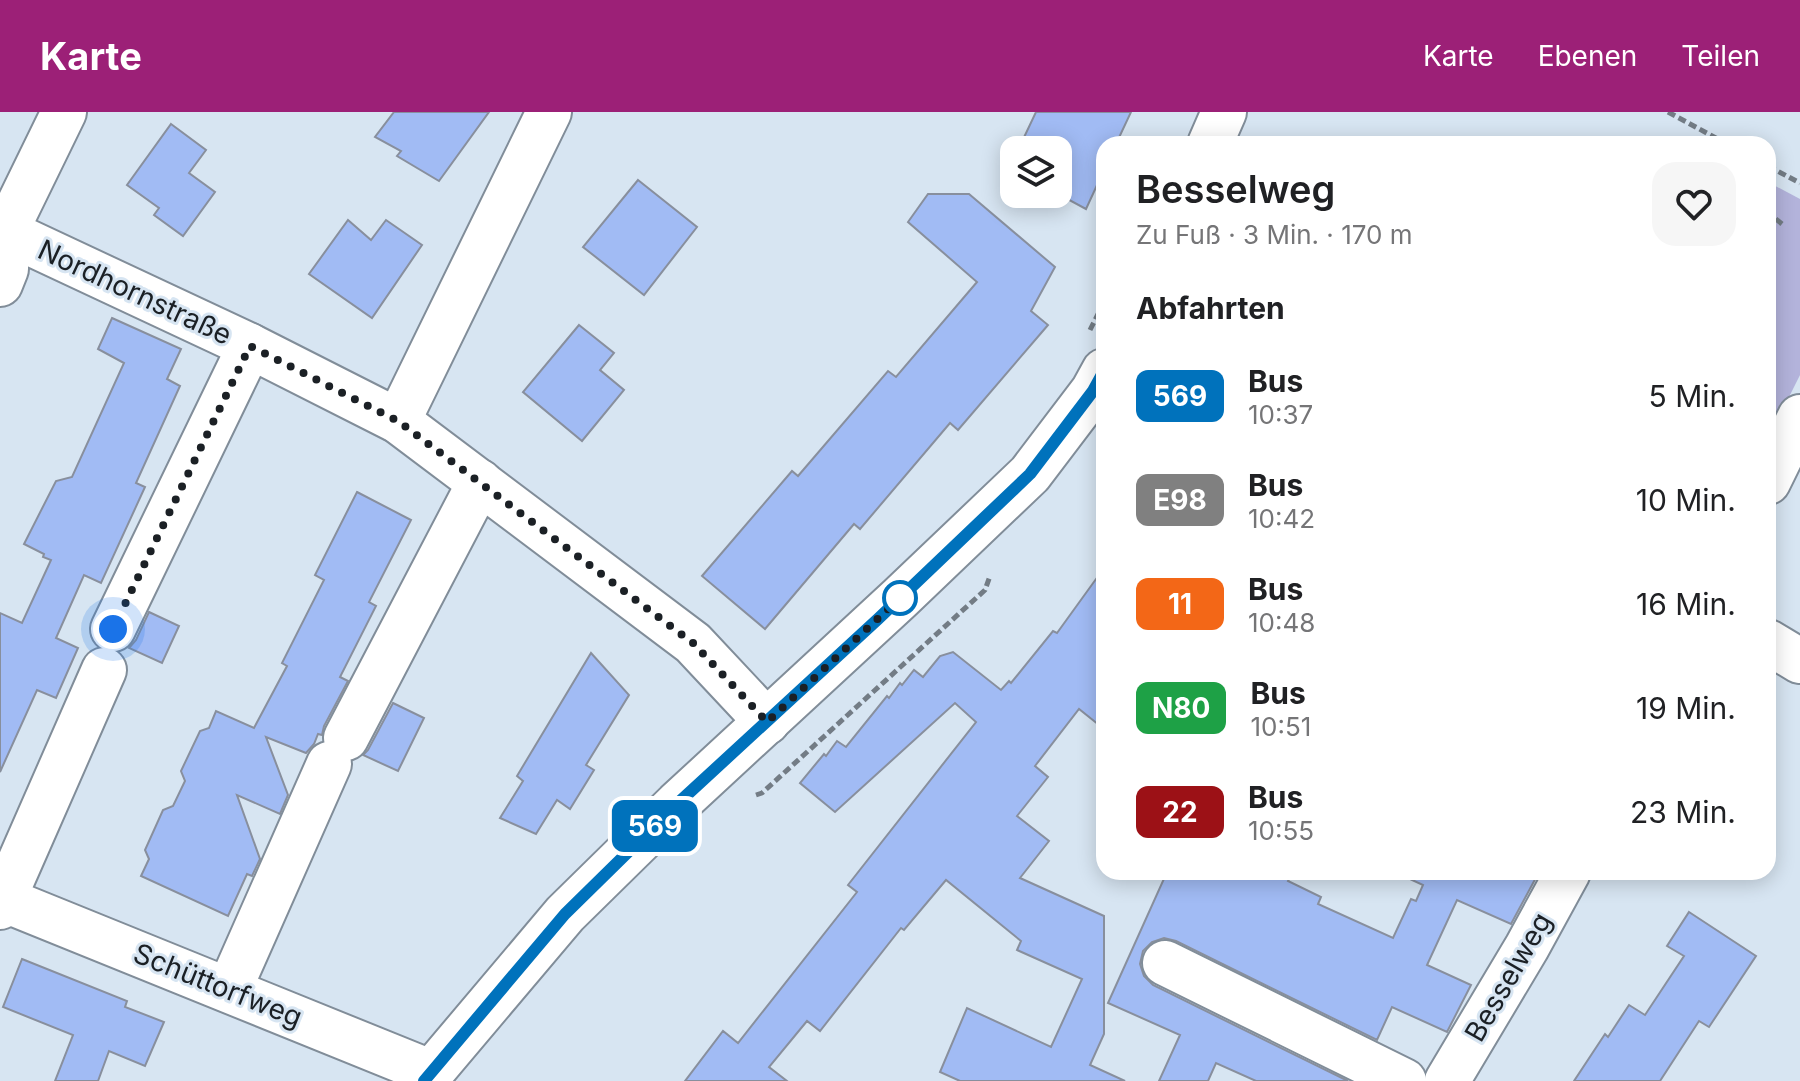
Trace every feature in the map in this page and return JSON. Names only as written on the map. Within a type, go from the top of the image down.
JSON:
[{"type":"street","points":[[0,284],[6,269],[3,230],[64,112]]},
{"type":"street","points":[[398,421],[549,112]]},
{"type":"street","points":[[1214,136],[1224,112]]},
{"type":"street","name":"Nordhornstraße","points":[[3,230],[250,346],[398,421],[693,643],[767,722]]},
{"type":"street","name":"Schüttorfweg","points":[[250,346],[108,650],[2,901],[229,990],[427,1076]]},
{"type":"street","points":[[427,1076],[565,914],[677,804],[1030,474],[1096,386]]},
{"type":"street","points":[[1776,466],[1800,417]]},
{"type":"street","points":[[229,990],[338,751],[480,482]]},
{"type":"street","points":[[1776,647],[1800,661]]},
{"type":"street","name":"Besselweg","points":[[1447,1081],[1564,880]]},
{"type":"street","points":[[1165,963],[1404,1081]]},
{"type":"path","points":[[1668,112],[1712,136]]},
{"type":"path","points":[[1776,171],[1800,183]]},
{"type":"path","points":[[1776,219],[1782,224]]},
{"type":"shaded area","points":[[1776,186],[1800,199],[1800,375],[1776,423]]},
{"type":"building","points":[[394,112],[489,112],[439,181],[397,156],[401,151],[375,137]]},
{"type":"building","points":[[1036,112],[1131,112],[1120,136],[1096,136],[1096,187],[1086,209],[1072,202],[1072,136],[1025,136]]},
{"type":"building","points":[[171,124],[206,150],[189,173],[215,192],[183,236],[154,215],[159,208],[127,185]]},
{"type":"building","points":[[638,180],[697,227],[644,295],[583,247]]},
{"type":"building","points":[[928,194],[969,194],[1055,267],[1031,311],[1048,325],[958,430],[950,423],[860,529],[854,524],[765,629],[702,576],[792,471],[798,476],[888,371],[896,377],[977,282],[908,222]]},
{"type":"building","points":[[348,220],[371,240],[386,220],[422,245],[372,318],[309,274]]},
{"type":"building","points":[[112,318],[181,349],[167,379],[180,386],[136,483],[145,487],[101,583],[84,575],[56,638],[78,648],[56,698],[37,690],[0,772],[0,613],[22,623],[51,560],[24,544],[56,481],[72,477],[124,363],[98,349]]},
{"type":"building","points":[[579,325],[614,353],[600,370],[624,390],[582,441],[523,392]]},
{"type":"building","points":[[357,492],[411,520],[369,602],[376,606],[340,677],[348,681],[322,735],[318,734],[306,753],[266,737],[288,795],[280,814],[237,795],[260,859],[252,876],[247,874],[228,916],[141,876],[149,859],[145,850],[163,810],[173,806],[185,781],[181,771],[200,731],[209,728],[216,711],[254,728],[287,666],[282,663],[324,580],[315,575]]},
{"type":"building","points":[[1096,579],[1096,723],[1079,709],[1035,766],[1048,777],[1017,816],[1049,841],[1020,878],[1104,916],[1104,1034],[1090,1065],[1125,1081],[960,1081],[940,1072],[967,1008],[1051,1047],[1082,979],[1017,950],[1021,941],[946,880],[904,930],[901,928],[820,1031],[807,1021],[769,1067],[787,1081],[685,1081],[723,1031],[738,1043],[857,892],[848,885],[976,722],[955,703],[835,812],[800,783],[824,754],[826,756],[837,741],[846,747],[900,683],[902,685],[914,670],[923,677],[940,656],[953,652],[1001,690],[1009,681],[1011,683],[1053,631],[1057,633]]},
{"type":"building","points":[[149,612],[179,626],[162,663],[129,648]]},
{"type":"building","points":[[591,653],[629,695],[586,765],[594,770],[570,809],[557,800],[536,834],[500,818],[523,781],[517,776]]},
{"type":"building","points":[[393,703],[424,718],[398,771],[363,755]]},
{"type":"building","points":[[1163,880],[1288,880],[1321,897],[1318,904],[1393,938],[1411,899],[1416,901],[1423,885],[1412,880],[1535,880],[1511,924],[1457,900],[1427,965],[1471,985],[1447,1032],[1392,1007],[1377,1040],[1176,941],[1164,938],[1152,942],[1143,951],[1140,964],[1144,976],[1153,985],[1348,1081],[1256,1081],[1216,1063],[1208,1081],[1159,1081],[1180,1035],[1108,1003]]},
{"type":"building","points":[[1689,912],[1756,956],[1709,1027],[1699,1021],[1660,1081],[1574,1081],[1605,1034],[1608,1037],[1629,1005],[1645,1015],[1684,956],[1667,946]]},
{"type":"building","points":[[22,959],[127,1001],[125,1007],[164,1022],[145,1066],[109,1051],[98,1081],[55,1081],[73,1035],[3,1007]]},
{"type":"bus line","name":"569","points":[[424,1081],[565,914],[677,804],[1030,474],[1096,386]]},
{"type":"route","points":[[113,629],[250,346],[398,421],[693,643],[767,722],[900,598]]}]
